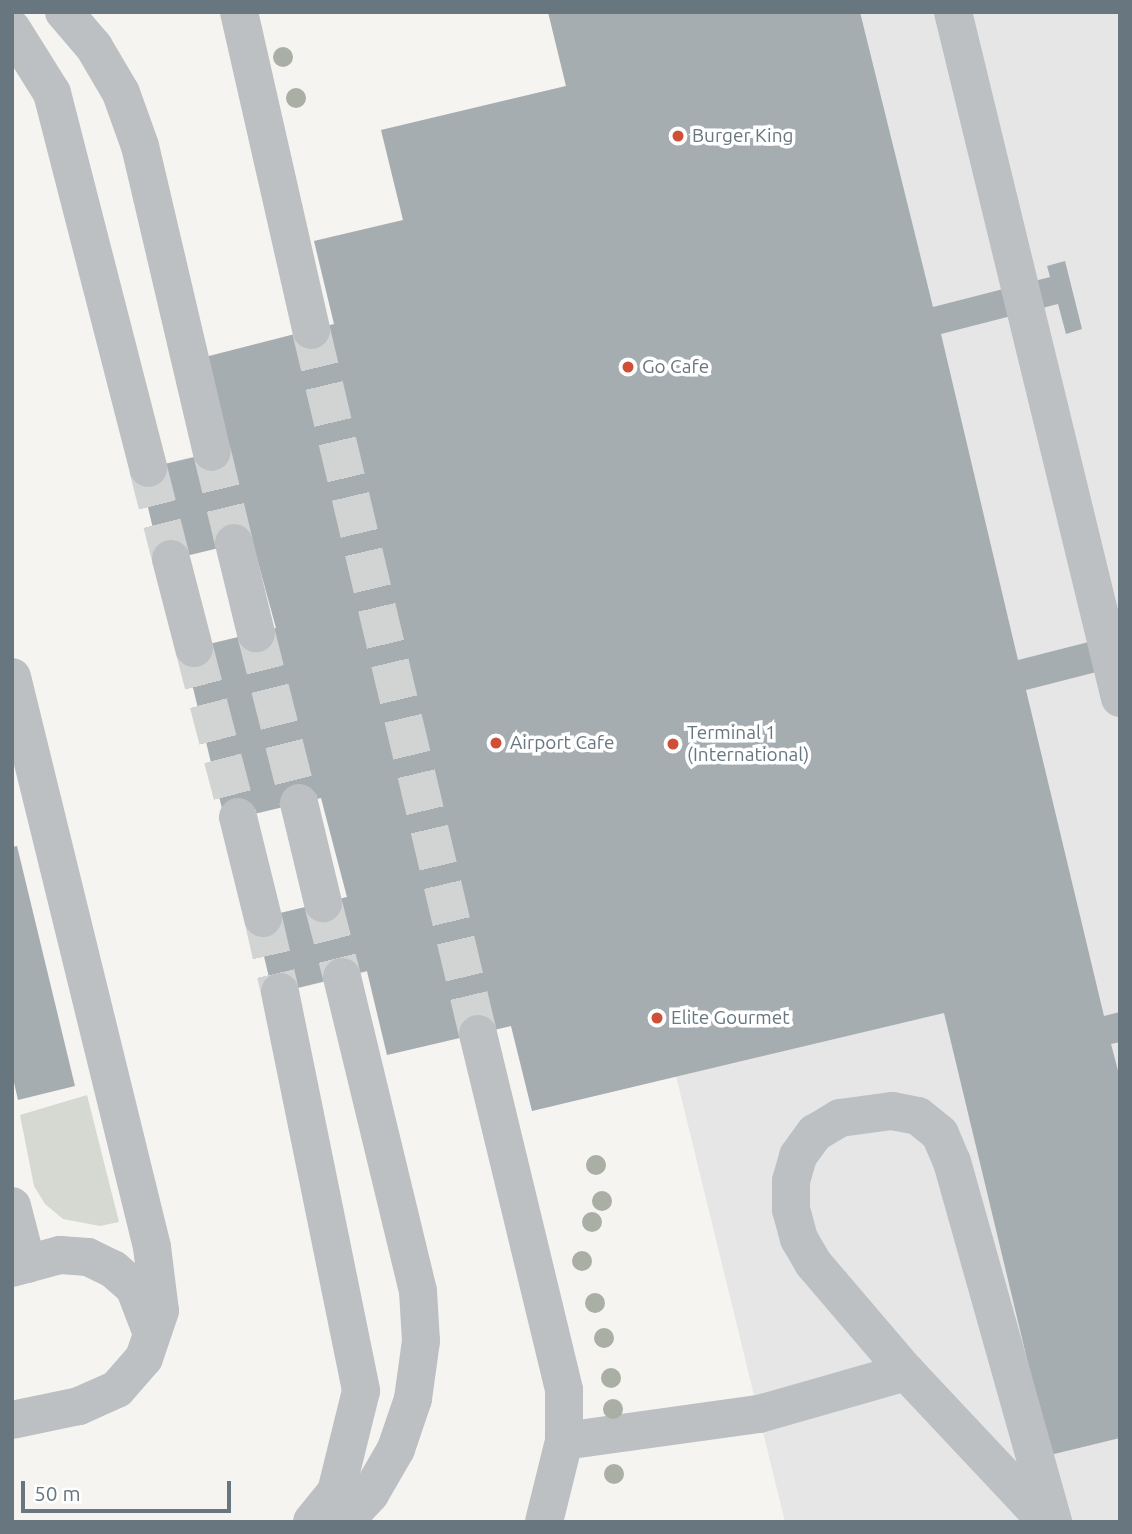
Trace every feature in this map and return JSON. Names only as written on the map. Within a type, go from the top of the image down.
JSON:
[{"type":"lane","points":[[64,12],[94,47],[114,81],[140,146],[212,452]]},
{"type":"lane","points":[[239,12],[311,330]]},
{"type":"lane","points":[[953,12],[1120,698]]},
{"type":"lane","points":[[12,29],[52,93],[148,468]]},
{"type":"lane","points":[[234,543],[256,633]]},
{"type":"lane","points":[[171,559],[194,648]]},
{"type":"lane","points":[[12,677],[152,1247],[160,1311],[153,1340],[132,1375],[100,1399],[12,1420]]},
{"type":"lane","points":[[299,803],[323,903]]},
{"type":"lane","points":[[238,817],[262,918]]},
{"type":"lane","points":[[342,977],[418,1291],[421,1341],[413,1399],[396,1449],[370,1494],[344,1522]]},
{"type":"lane","points":[[280,992],[361,1391],[336,1492],[312,1522]]},
{"type":"lane","points":[[478,1034],[564,1390],[564,1441],[544,1522]]},
{"type":"lane","points":[[1047,1522],[906,1372],[813,1263],[791,1210],[791,1181],[798,1156],[815,1133],[840,1118],[892,1111],[918,1116],[940,1135],[953,1162],[1053,1522]]},
{"type":"lane","points":[[12,1206],[20,1266],[60,1255],[88,1257],[113,1269],[134,1287],[147,1312],[153,1340]]},
{"type":"lane","points":[[564,1441],[759,1414],[906,1372]]},
{"type":"shaded area","name":"Terminal 1 (International)","points":[[548,12],[1120,12],[1120,1522],[785,1522],[676,1076],[532,1111],[511,1026],[387,1055],[367,972],[273,994],[255,919],[347,897],[321,798],[225,821],[184,650],[276,628],[252,540],[139,470],[228,448],[205,357],[334,324],[314,241],[403,220],[381,130],[566,86]]},
{"type":"shaded area","points":[[87,1095],[119,1222],[100,1226],[63,1219],[45,1204],[34,1186],[20,1115]]},
{"type":"building","name":"Terminal 1 (International)","points":[[548,12],[860,12],[933,307],[1050,277],[1047,266],[1065,261],[1082,329],[1066,334],[1058,304],[941,334],[1018,660],[1120,634],[1120,666],[1026,690],[1104,1016],[1120,1012],[1120,1042],[1111,1044],[1120,1078],[1120,1438],[1050,1455],[944,1013],[532,1111],[511,1026],[387,1055],[367,971],[273,994],[255,919],[347,897],[321,798],[225,821],[184,650],[276,628],[252,540],[161,562],[139,470],[229,449],[205,357],[334,324],[314,241],[403,220],[381,130],[566,86]]},
{"type":"building","points":[[17,846],[75,1086],[18,1100],[12,1074],[12,847]]},
{"type":"tunnel","points":[[311,330],[478,1034]]},
{"type":"tunnel","points":[[212,452],[234,543]]},
{"type":"tunnel","points":[[148,468],[171,559]]},
{"type":"tunnel","points":[[256,633],[299,803]]},
{"type":"tunnel","points":[[194,648],[238,817]]},
{"type":"tunnel","points":[[323,903],[342,977]]},
{"type":"tunnel","points":[[263,918],[280,992]]},
{"type":"place","name":"Burger King","points":[[678,136]]},
{"type":"place","name":"Go Cafe","points":[[628,367]]},
{"type":"place","name":"Airport Cafe","points":[[496,743]]},
{"type":"place","name":"Terminal 1 (International)","points":[[673,744]]},
{"type":"place","name":"Elite Gourmet","points":[[657,1018]]}]
